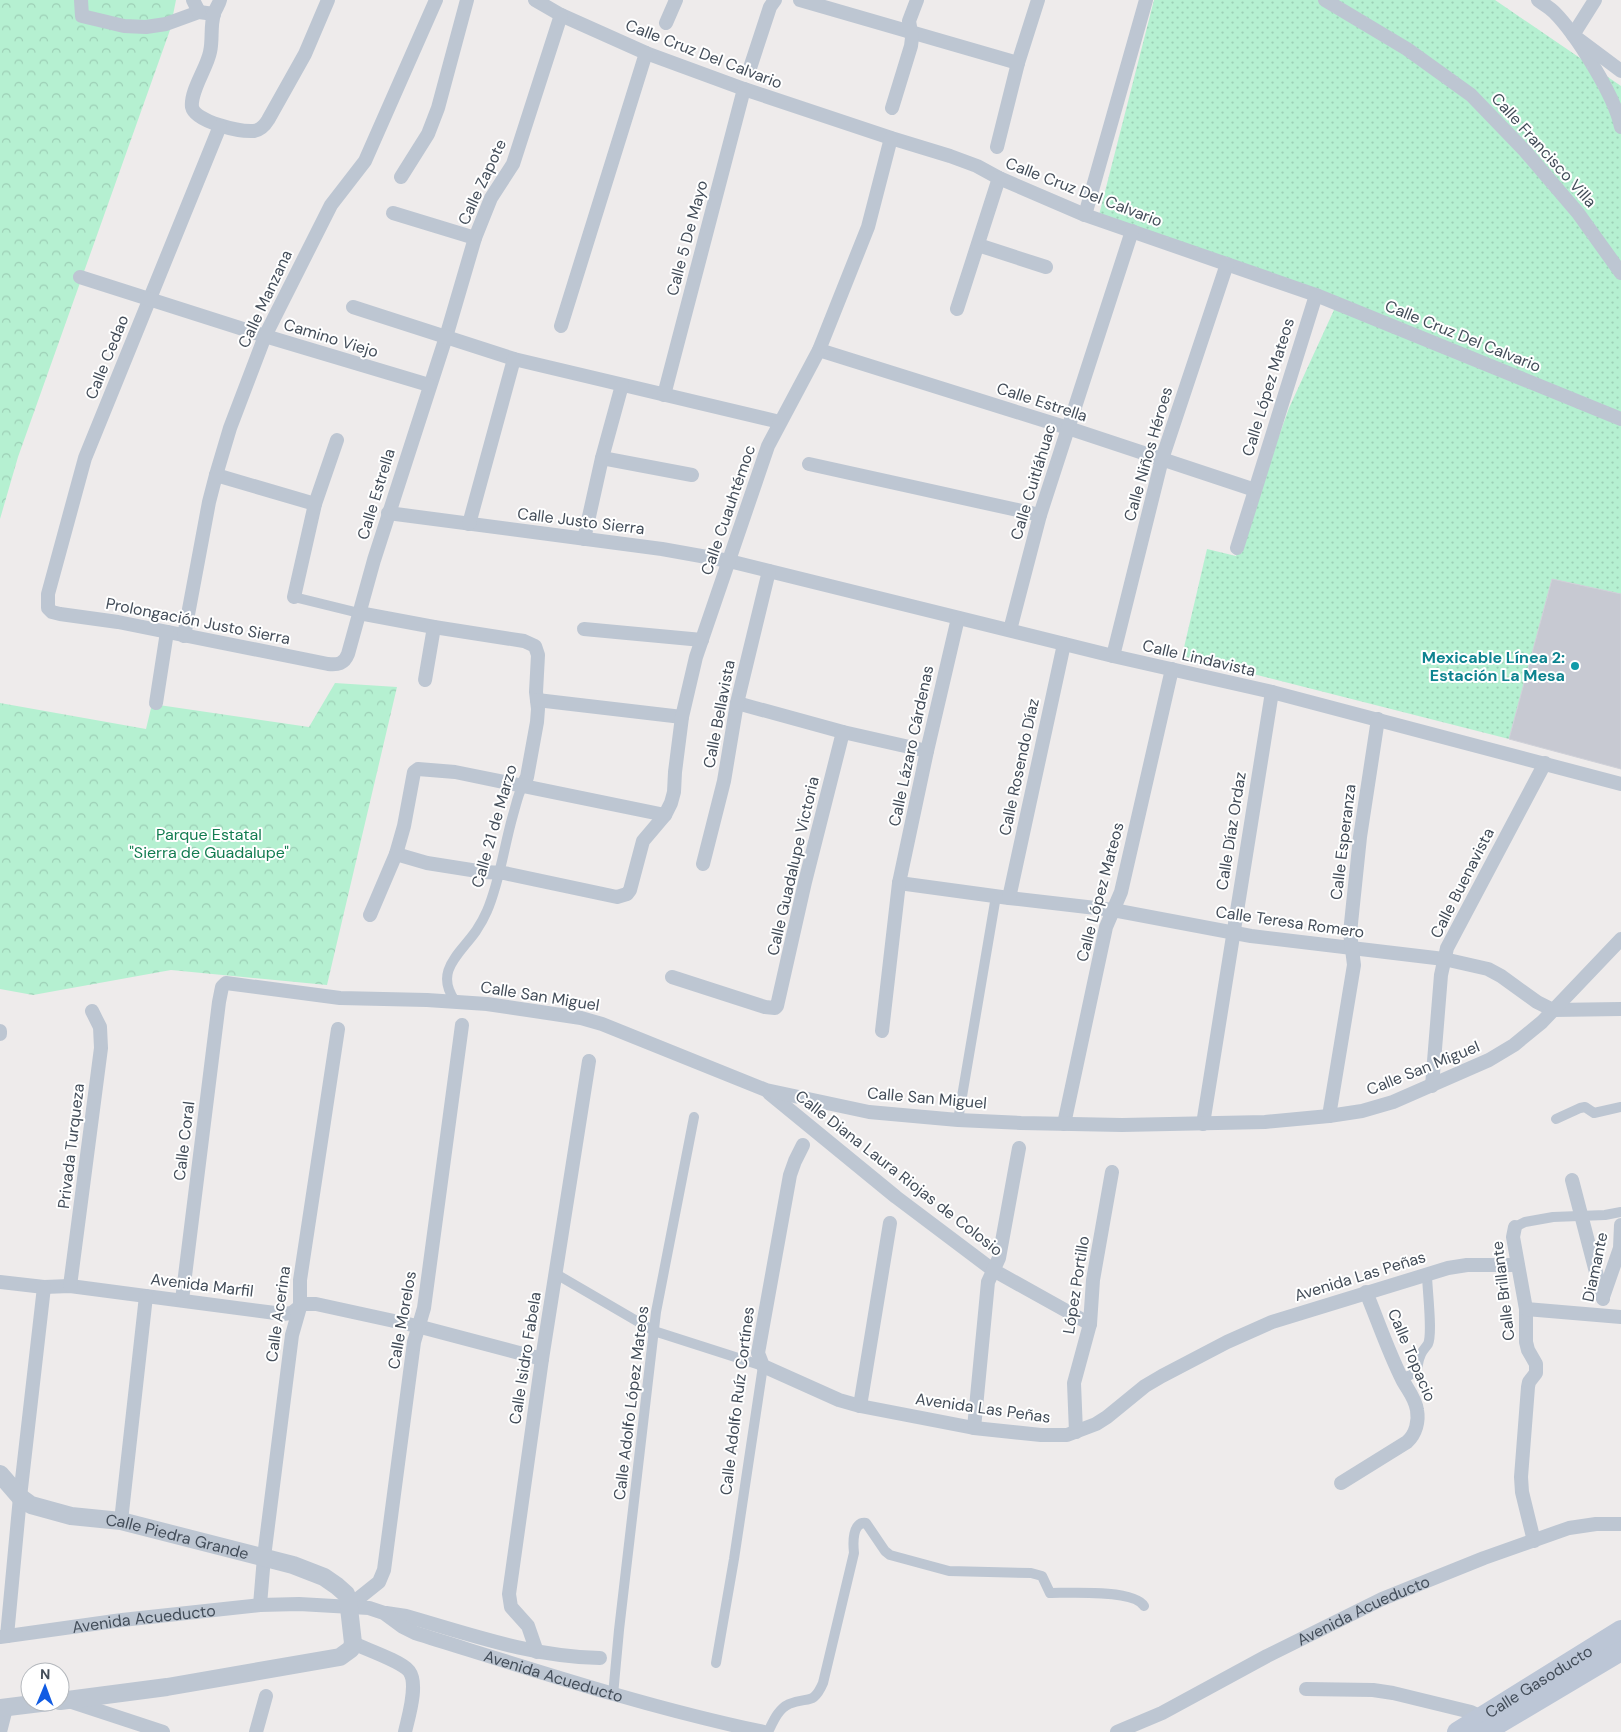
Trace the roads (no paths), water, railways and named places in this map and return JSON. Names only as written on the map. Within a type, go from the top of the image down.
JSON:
[{"type":"main road","name":"Calle Gasoducto","points":[[1490,1727],[1621,1630]]},
{"type":"main road","name":"Calle Gasoducto","points":[[1457,1732],[1490,1727],[1621,1651]]},
{"type":"street","points":[[81,0],[82,16],[124,26],[146,27],[166,24],[196,6],[214,14]]},
{"type":"street","points":[[220,0],[214,14],[210,53],[193,97],[192,106],[196,113],[220,126],[253,131],[266,125],[305,54],[328,0]]},
{"type":"street","name":"Calle Manzana","points":[[184,636],[209,502],[216,475],[230,428],[265,336],[331,204],[365,161],[436,0]]},
{"type":"street","points":[[402,177],[428,134],[438,108],[467,0]]},
{"type":"street","name":"Calle Cruz Del Calvario","points":[[535,0],[561,15],[646,53],[744,89],[977,166],[998,178],[1085,215],[1316,295],[1621,419]]},
{"type":"street","points":[[666,23],[676,0]]},
{"type":"street","points":[[750,68],[770,8],[775,0]]},
{"type":"street","points":[[800,0],[1018,63]]},
{"type":"street","points":[[892,108],[911,46],[909,21],[916,0]]},
{"type":"street","points":[[997,147],[1018,63],[1038,0]]},
{"type":"street","points":[[1085,215],[1146,0]]},
{"type":"street","name":"Calle Francisco Villa","points":[[1325,0],[1407,49],[1471,95],[1526,151],[1572,206],[1621,274]]},
{"type":"street","points":[[1538,0],[1553,11],[1573,35],[1611,99],[1619,116],[1621,127]]},
{"type":"street","points":[[1573,35],[1595,0]]},
{"type":"street","name":"Calle Zapote","points":[[446,336],[475,238],[491,198],[513,164],[561,15]]},
{"type":"street","points":[[1573,35],[1621,71]]},
{"type":"street","points":[[560,326],[646,53]]},
{"type":"street","name":"Calle 5 De Mayo","points":[[664,395],[744,89]]},
{"type":"street","name":"Calle Cedao","points":[[48,608],[48,594],[85,458],[220,126]]},
{"type":"street","name":"Calle Cuauhtémoc","points":[[498,872],[611,896],[622,896],[630,890],[638,855],[644,841],[665,815],[671,803],[674,792],[682,717],[696,657],[768,446],[819,350],[868,226],[891,138]]},
{"type":"street","points":[[957,309],[998,178]]},
{"type":"street","points":[[393,213],[475,238]]},
{"type":"street","name":"Calle Cuitláhuac","points":[[1010,630],[1040,515],[1132,231]]},
{"type":"street","points":[[978,245],[1046,267]]},
{"type":"street","name":"Calle Niños Héroes","points":[[1113,656],[1162,459],[1227,264]]},
{"type":"street","name":"Camino Viejo","points":[[80,277],[429,386]]},
{"type":"street","name":"Calle López Mateos","points":[[1237,548],[1316,295]]},
{"type":"street","points":[[353,307],[514,359],[780,422]]},
{"type":"street","name":"Calle Estrella","points":[[344,662],[348,654],[388,513],[446,336]]},
{"type":"street","name":"Calle Estrella","points":[[819,350],[1068,428],[1255,490]]},
{"type":"street","points":[[468,524],[514,359]]},
{"type":"street","points":[[584,539],[602,458],[622,385]]},
{"type":"street","points":[[337,440],[316,504],[294,597],[359,613],[434,627],[424,680]]},
{"type":"street","points":[[602,458],[692,475]]},
{"type":"street","points":[[809,464],[1040,515]]},
{"type":"street","points":[[216,475],[316,504]]},
{"type":"street","name":"Calle Justo Sierra","points":[[388,513],[662,549],[768,571]]},
{"type":"street","name":"Calle Lindavista","points":[[768,571],[1113,656],[1272,692],[1621,784]]},
{"type":"street","name":"Calle Bellavista","points":[[703,864],[724,781],[737,703],[768,571]]},
{"type":"street","name":"Prolongación Justo Sierra","points":[[48,608],[52,612],[60,614],[118,622],[328,664],[338,665],[344,662]]},
{"type":"street","name":"Calle Lázaro Cárdenas","points":[[882,1031],[899,883],[958,618]]},
{"type":"street","name":"Calle 21 de Marzo","points":[[434,627],[524,641],[535,646],[538,655],[537,722],[527,777],[519,795],[493,895],[486,913],[476,931],[455,956],[449,969],[446,981],[455,1001]]},
{"type":"street","points":[[584,629],[702,640]]},
{"type":"street","points":[[156,703],[167,632]]},
{"type":"street","name":"Calle Rosendo Díaz","points":[[958,1120],[1002,897],[1064,644]]},
{"type":"street","name":"Calle López Mateos","points":[[1064,1124],[1106,926],[1121,892],[1172,669]]},
{"type":"street","name":"Calle Díaz Ordaz","points":[[1203,1124],[1272,692]]},
{"type":"street","points":[[537,700],[682,717]]},
{"type":"street","points":[[737,703],[843,732],[927,751]]},
{"type":"street","name":"Calle Esperanza","points":[[1329,1116],[1354,965],[1350,933],[1360,837],[1378,719]]},
{"type":"street","name":"Calle Guadalupe Victoria","points":[[672,976],[765,1007],[775,1008],[779,1003],[805,882],[843,732]]},
{"type":"street","name":"Calle Buenavista","points":[[1432,1086],[1444,959],[1452,938],[1545,763]]},
{"type":"street","points":[[370,915],[396,854],[404,826],[414,772],[418,769],[455,772],[665,815]]},
{"type":"street","points":[[396,854],[427,863],[484,872],[498,872]]},
{"type":"street","points":[[899,883],[1002,897]]},
{"type":"street","name":"Calle Teresa Romero","points":[[1002,897],[1113,910],[1232,934],[1444,959],[1488,969],[1501,976],[1536,1002],[1554,1010]]},
{"type":"street","name":"Calle San Miguel","points":[[222,987],[226,983],[230,983],[340,998],[455,1001],[531,1009],[581,1018],[602,1024],[766,1090],[869,1112],[958,1120],[1064,1124],[1266,1122],[1362,1111],[1393,1102],[1489,1060],[1514,1045],[1554,1010],[1621,939]]},
{"type":"street","name":"Calle Coral","points":[[182,1300],[222,987]]},
{"type":"street","points":[[1554,1010],[1621,1008]]},
{"type":"street","name":"Privada Turqueza","points":[[70,1286],[101,1048],[100,1027],[92,1011]]},
{"type":"street","name":"Calle Morelos","points":[[349,1606],[379,1582],[384,1570],[417,1326],[424,1308],[462,1025]]},
{"type":"street","name":"Calle Acerina","points":[[260,1605],[264,1557],[292,1335],[300,1307],[300,1280],[338,1029]]},
{"type":"street","name":"Calle Isidro Fabela","points":[[537,1652],[531,1631],[510,1607],[509,1603],[542,1358],[589,1061]]},
{"type":"street","name":"Calle Diana Laura Riojas de Colosio","points":[[766,1090],[896,1197],[993,1270],[1090,1324]]},
{"type":"street","points":[[1556,1119],[1580,1108],[1585,1108],[1594,1113],[1621,1107]]},
{"type":"street","name":"Calle Adolfo López Mateos","points":[[614,1695],[619,1630],[656,1312],[694,1116]]},
{"type":"street","name":"Calle Adolfo Ruíz Cortínes","points":[[716,1663],[734,1559],[763,1366],[758,1353],[789,1184],[795,1161],[804,1145]]},
{"type":"street","points":[[974,1428],[988,1282],[999,1258],[1019,1148]]},
{"type":"street","name":"López Portillo","points":[[1076,1432],[1074,1382],[1090,1324],[1093,1280],[1112,1172]]},
{"type":"street","points":[[1572,1180],[1603,1299]]},
{"type":"street","name":"Calle Brillante","points":[[1534,1541],[1520,1477],[1528,1388],[1529,1382],[1536,1373],[1536,1364],[1526,1342],[1526,1309],[1513,1237],[1515,1227],[1525,1222],[1553,1217],[1605,1215],[1621,1212]]},
{"type":"street","points":[[860,1406],[890,1223]]},
{"type":"street","name":"Diamante","points":[[1604,1316],[1603,1299],[1620,1248],[1621,1225]]},
{"type":"street","name":"Avenida Las Peñas","points":[[556,1274],[654,1331],[763,1366],[839,1400],[860,1406],[974,1428],[1058,1436],[1076,1432],[1096,1424],[1154,1381],[1227,1342],[1272,1322],[1366,1292],[1458,1266],[1517,1265]]},
{"type":"street","points":[[1402,1379],[1418,1370],[1420,1354],[1428,1343],[1431,1330],[1427,1274]]},
{"type":"street","name":"Avenida Marfil","points":[[0,1282],[44,1287],[70,1286],[283,1314],[292,1313],[306,1304],[316,1304],[417,1326],[542,1358]]},
{"type":"street","points":[[3,1636],[44,1287]]},
{"type":"street","name":"Calle Topacio","points":[[1341,1483],[1411,1438],[1417,1424],[1417,1408],[1413,1396],[1402,1379],[1366,1292]]},
{"type":"street","points":[[121,1521],[146,1296]]},
{"type":"street","points":[[1526,1309],[1621,1317]]},
{"type":"street","name":"Calle Piedra Grande","points":[[0,1474],[20,1497],[31,1505],[60,1514],[121,1521],[293,1565],[324,1577],[337,1586],[346,1594],[349,1606]]},
{"type":"street","points":[[768,1732],[777,1714],[789,1704],[810,1700],[818,1693],[823,1682],[854,1553],[854,1536],[859,1524],[862,1522],[866,1523],[885,1551],[890,1555],[950,1571],[1031,1573],[1042,1576],[1050,1593],[1106,1593],[1138,1600],[1144,1606]]},
{"type":"street","name":"Avenida Acueducto","points":[[1117,1732],[1162,1713],[1267,1656],[1382,1599],[1484,1558],[1569,1528],[1596,1524],[1621,1524]]},
{"type":"street","name":"Avenida Acueducto","points":[[3,1636],[122,1620],[260,1605],[299,1604],[368,1608],[384,1613],[415,1633],[614,1695],[714,1722],[764,1732]]},
{"type":"street","points":[[70,1699],[167,1687],[340,1657],[351,1649],[353,1643],[349,1606]]},
{"type":"street","points":[[384,1613],[406,1616],[537,1652],[575,1658],[600,1658]]},
{"type":"street","points":[[353,1643],[393,1661],[409,1671],[413,1690],[411,1708],[404,1732]]},
{"type":"street","points":[[1306,1689],[1373,1690],[1393,1693],[1471,1712],[1490,1727]]},
{"type":"street","points":[[256,1732],[266,1696]]},
{"type":"street","points":[[70,1702],[163,1732]]},
{"type":"street","points":[[0,1732],[3,1708],[20,1706]]},
{"type":"place","name":"Mexicable Línea 2: Estación La Mesa","points":[[1575,666]]},
{"type":"park label","name":"Parque Estatal \"Sierra de Guadalupe\"","points":[[209,843]]}]
